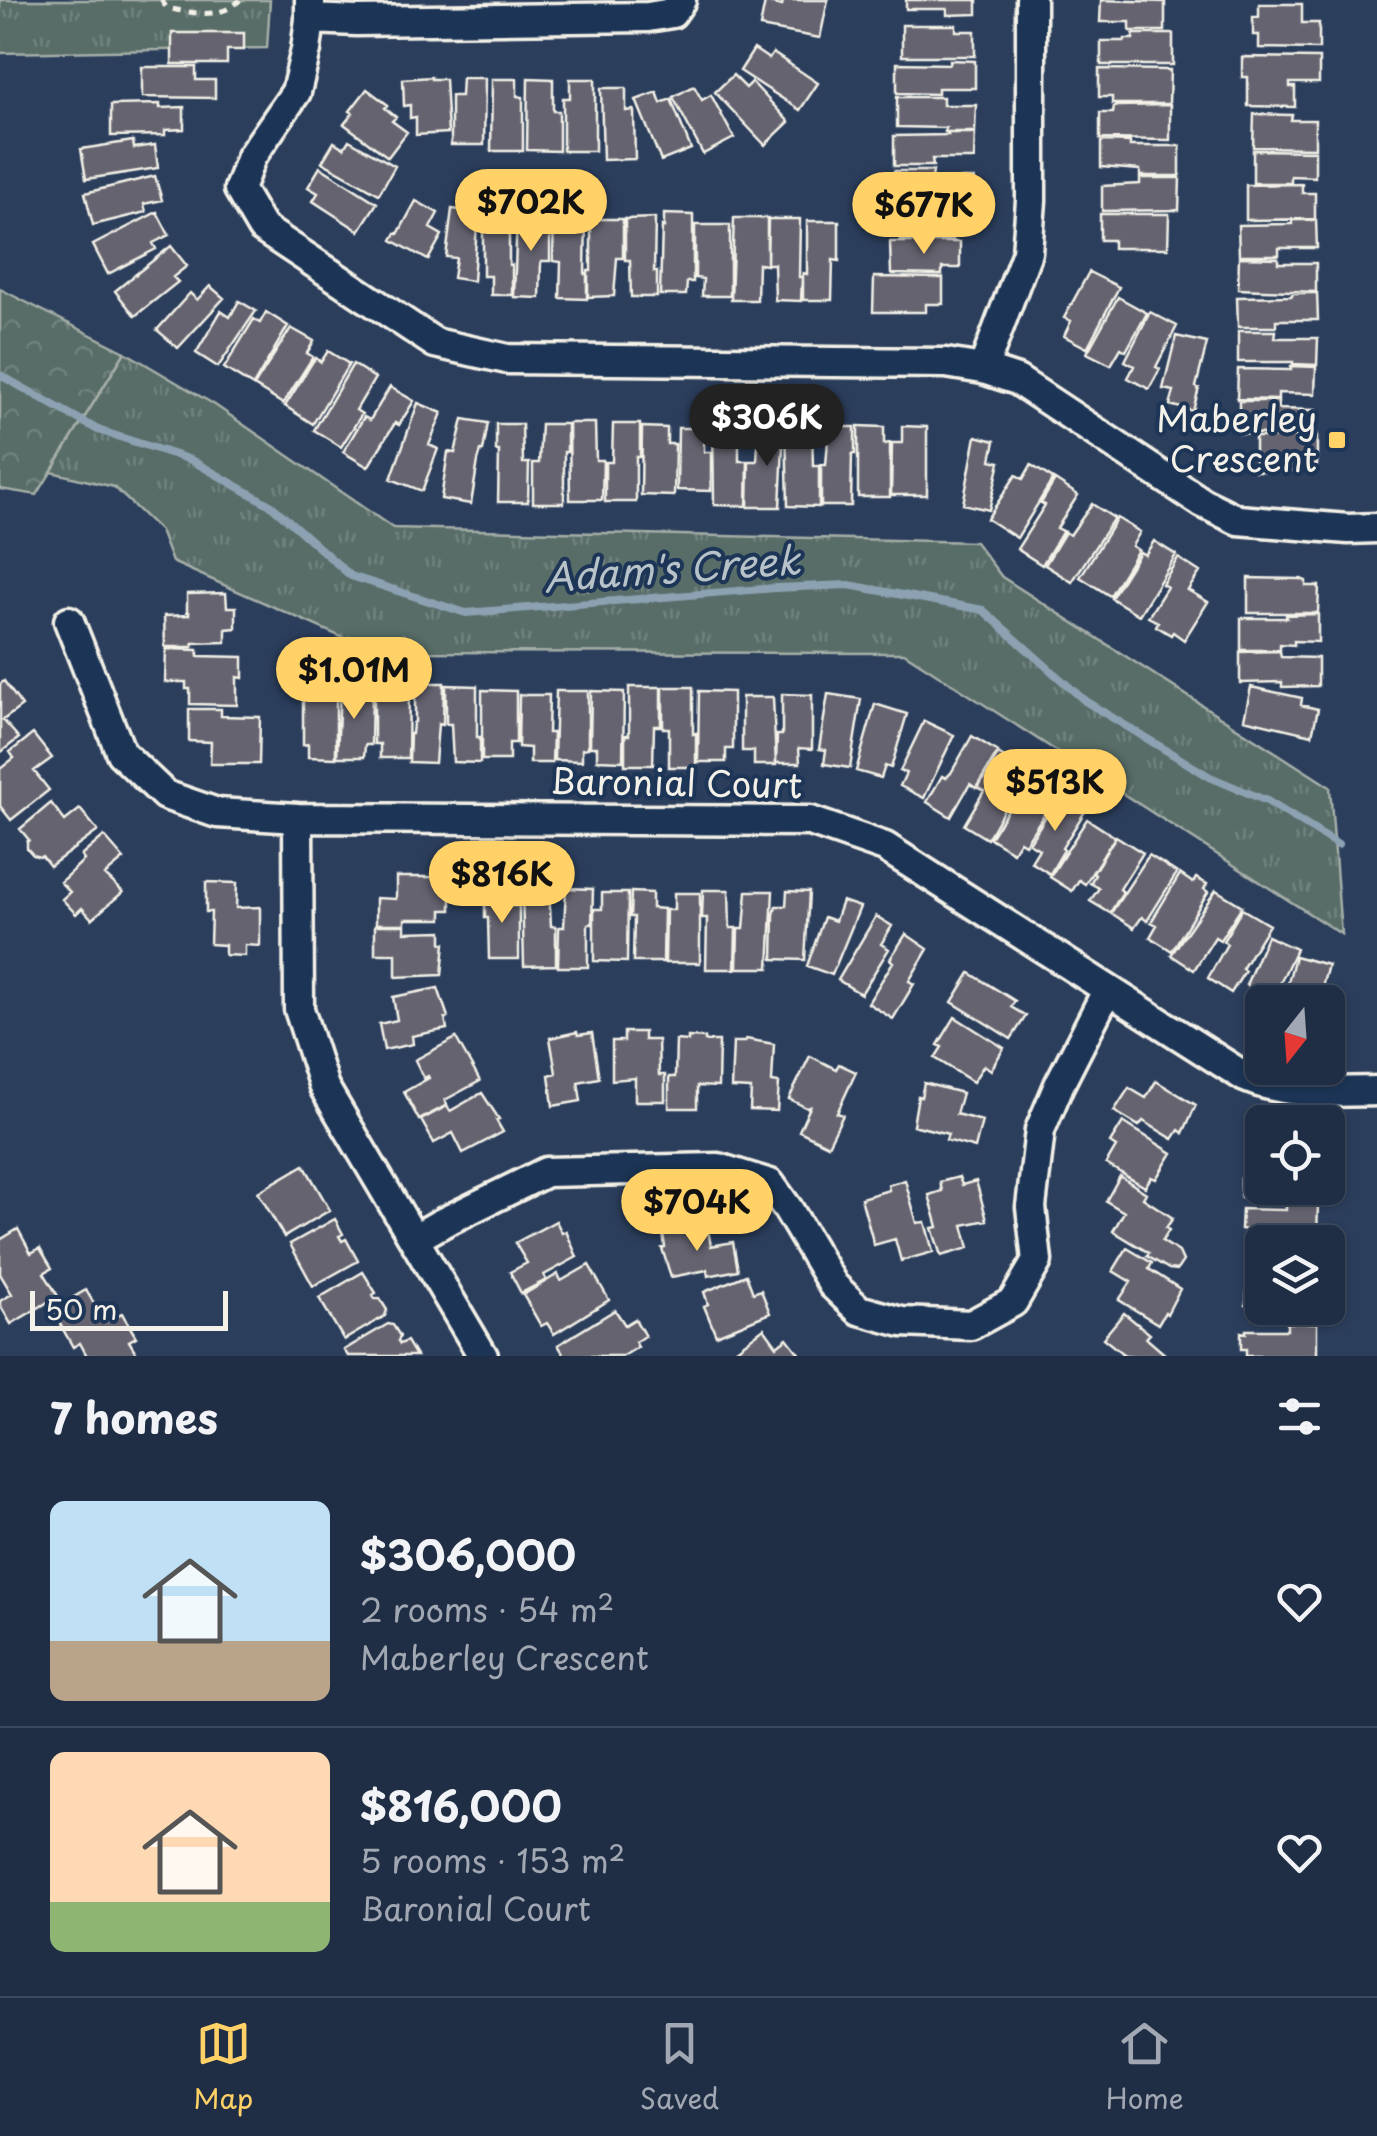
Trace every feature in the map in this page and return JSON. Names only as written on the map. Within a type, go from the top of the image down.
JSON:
[{"type":"street","points":[[682,0],[672,12],[648,17],[357,21],[310,9],[296,92],[251,157],[239,190],[262,228],[434,343],[507,359],[946,363],[982,368],[1016,380],[1203,504],[1238,520],[1377,528]]},
{"type":"street","points":[[982,368],[1027,252],[1031,201],[1031,0]]},
{"type":"street","name":"Baronial Court","points":[[69,621],[122,753],[166,795],[217,813],[298,818],[810,821],[885,847],[1245,1077],[1266,1086],[1377,1091]]},
{"type":"street","points":[[298,818],[300,1009],[324,1087],[483,1356]]},
{"type":"street","points":[[414,1239],[546,1172],[718,1168],[770,1184],[834,1285],[859,1310],[902,1322],[971,1325],[1014,1302],[1037,1262],[1031,1207],[1040,1130],[1107,991]]},
{"type":"path","points":[[160,0],[167,8],[211,14],[232,8],[240,0]]},
{"type":"green space","points":[[0,0],[270,0],[267,48],[0,53]]},
{"type":"green space","points":[[0,289],[125,352],[37,495],[0,489]]},
{"type":"green space","points":[[125,352],[215,405],[393,528],[975,542],[1002,577],[1330,787],[1341,934],[904,653],[375,652],[172,562],[160,531],[114,487],[51,472]]},
{"type":"building","points":[[783,0],[828,0],[820,38],[760,27],[765,2],[782,6]]},
{"type":"building","points":[[906,0],[977,0],[977,14],[947,15],[947,9],[906,9]]},
{"type":"building","points":[[1101,0],[1165,2],[1165,31],[1130,31],[1130,22],[1100,22]]},
{"type":"building","points":[[1259,4],[1302,4],[1302,23],[1319,23],[1319,49],[1259,48],[1259,35],[1253,35],[1253,17],[1259,17]]},
{"type":"building","points":[[902,25],[956,25],[956,31],[975,31],[975,56],[902,56]]},
{"type":"building","points":[[172,33],[244,33],[244,50],[227,50],[227,64],[172,64]]},
{"type":"building","points":[[1133,34],[1173,34],[1173,65],[1101,65],[1101,41],[1125,41],[1133,39]]},
{"type":"building","points":[[754,49],[769,59],[773,53],[818,83],[800,110],[740,71]]},
{"type":"building","points":[[1242,57],[1319,58],[1319,83],[1290,83],[1290,87],[1295,87],[1295,107],[1248,106],[1248,77],[1242,77]]},
{"type":"building","points":[[950,60],[975,61],[975,88],[938,88],[938,94],[897,93],[897,63],[950,64]]},
{"type":"building","points":[[142,67],[196,67],[196,80],[215,80],[215,98],[142,97]]},
{"type":"building","points":[[1099,69],[1170,70],[1169,104],[1112,104],[1112,97],[1099,97]]},
{"type":"building","points":[[733,75],[746,88],[752,82],[789,122],[765,145],[715,92]]},
{"type":"building","points":[[462,78],[485,78],[484,145],[451,145],[451,96],[461,96]]},
{"type":"building","points":[[528,78],[553,79],[553,111],[559,111],[559,151],[527,150]]},
{"type":"building","points":[[403,79],[445,79],[448,133],[416,135],[416,117],[410,118],[410,105],[404,106]]},
{"type":"building","points":[[492,79],[517,79],[517,96],[523,97],[523,151],[491,151]]},
{"type":"building","points":[[570,79],[595,79],[595,151],[563,151],[563,98],[570,98]]},
{"type":"building","points":[[694,86],[702,100],[711,95],[734,138],[703,154],[673,97]]},
{"type":"building","points":[[601,88],[626,88],[626,111],[634,110],[635,159],[603,160]]},
{"type":"building","points":[[367,89],[388,105],[385,108],[396,117],[392,121],[407,132],[388,157],[344,124]]},
{"type":"building","points":[[657,92],[661,103],[671,99],[691,149],[661,161],[636,100]]},
{"type":"building","points":[[897,97],[943,97],[943,105],[976,105],[975,132],[897,127]]},
{"type":"building","points":[[160,104],[160,108],[184,107],[184,129],[165,130],[165,135],[111,136],[111,105]]},
{"type":"building","points":[[1170,105],[1170,140],[1100,139],[1100,113],[1113,113],[1117,106]]},
{"type":"building","points":[[1254,114],[1315,120],[1315,148],[1253,147]]},
{"type":"building","points":[[975,133],[974,159],[932,159],[933,166],[894,166],[894,136]]},
{"type":"building","points":[[349,140],[395,166],[379,194],[322,162],[334,142],[344,148]]},
{"type":"building","points":[[133,141],[134,148],[155,145],[158,168],[86,179],[81,149]]},
{"type":"building","points":[[1101,141],[1130,142],[1130,146],[1180,146],[1180,176],[1140,176],[1140,170],[1101,167]]},
{"type":"building","points":[[1253,150],[1315,151],[1315,177],[1291,176],[1291,183],[1253,183]]},
{"type":"building","points":[[320,167],[377,203],[359,231],[313,201],[318,193],[308,187]]},
{"type":"building","points":[[894,171],[933,171],[932,179],[974,179],[974,205],[894,201]]},
{"type":"building","points":[[155,176],[162,200],[144,204],[146,212],[93,225],[85,193]]},
{"type":"building","points":[[1140,178],[1180,178],[1179,210],[1102,211],[1102,186],[1140,184]]},
{"type":"building","points":[[1302,184],[1302,193],[1315,193],[1315,219],[1246,220],[1246,185]]},
{"type":"building","points":[[416,201],[438,213],[430,228],[442,235],[428,260],[392,240]]},
{"type":"building","points":[[900,205],[970,206],[969,233],[953,233],[953,240],[900,240]]},
{"type":"building","points":[[452,209],[478,212],[473,281],[453,278],[456,258],[446,257]]},
{"type":"building","points":[[157,212],[169,235],[153,243],[156,249],[108,274],[93,245]]},
{"type":"building","points":[[664,214],[693,215],[693,282],[687,282],[686,295],[660,295]]},
{"type":"building","points":[[1100,214],[1169,214],[1168,248],[1113,248],[1113,240],[1100,240]]},
{"type":"building","points":[[517,215],[550,215],[550,261],[541,261],[540,298],[514,297]]},
{"type":"building","points":[[554,217],[586,218],[587,299],[560,298],[561,262],[553,261]]},
{"type":"building","points":[[655,218],[657,297],[631,297],[630,260],[625,260],[625,219]]},
{"type":"building","points":[[734,218],[767,218],[767,265],[758,264],[757,300],[731,300]]},
{"type":"building","points":[[591,219],[623,219],[623,258],[617,258],[614,296],[588,297]]},
{"type":"building","points":[[768,219],[800,219],[801,301],[775,300],[774,264],[767,264]]},
{"type":"building","points":[[1292,220],[1316,220],[1317,248],[1279,248],[1279,255],[1239,255],[1238,225],[1292,224]]},
{"type":"building","points":[[483,221],[509,221],[512,295],[491,295],[491,276],[483,276]]},
{"type":"building","points":[[807,221],[839,221],[839,261],[833,260],[832,300],[803,300]]},
{"type":"building","points":[[695,225],[730,225],[730,296],[702,296],[703,279],[695,278]]},
{"type":"building","points":[[890,242],[960,242],[960,268],[942,268],[942,275],[891,274]]},
{"type":"building","points":[[171,246],[187,266],[173,277],[178,282],[135,316],[115,291]]},
{"type":"building","points":[[1239,257],[1316,263],[1316,292],[1238,289]]},
{"type":"building","points":[[1089,272],[1119,287],[1087,348],[1064,336],[1071,321],[1064,318]]},
{"type":"building","points":[[874,277],[943,278],[943,304],[926,304],[926,312],[873,312]]},
{"type":"building","points":[[210,286],[224,298],[178,348],[157,330],[190,293],[197,300]]},
{"type":"building","points":[[1317,293],[1318,320],[1276,320],[1276,327],[1238,327],[1237,297]]},
{"type":"building","points":[[1118,297],[1147,313],[1126,351],[1121,348],[1111,365],[1087,353]]},
{"type":"building","points":[[239,301],[256,311],[218,367],[196,353],[221,311],[230,317]]},
{"type":"building","points":[[266,312],[288,326],[253,386],[224,368],[254,319],[260,323]]},
{"type":"building","points":[[1150,312],[1177,326],[1149,389],[1128,378],[1134,366],[1125,361]]},
{"type":"building","points":[[291,328],[314,341],[307,353],[313,357],[283,404],[254,386]]},
{"type":"building","points":[[1238,331],[1276,331],[1275,338],[1318,338],[1317,365],[1238,362]]},
{"type":"building","points":[[1176,336],[1207,343],[1193,411],[1170,405],[1174,391],[1163,389]]},
{"type":"building","points":[[328,351],[349,364],[313,424],[285,406],[313,361],[316,358],[321,362]]},
{"type":"building","points":[[353,364],[375,378],[356,410],[362,414],[341,447],[314,430]]},
{"type":"building","points":[[1291,366],[1316,367],[1315,394],[1278,393],[1278,400],[1237,399],[1238,369],[1291,370]]},
{"type":"building","points":[[390,387],[414,401],[399,425],[395,423],[368,467],[343,452],[364,417],[370,420]]},
{"type":"building","points":[[1239,401],[1278,401],[1278,409],[1316,410],[1316,436],[1239,433]]},
{"type":"building","points":[[418,403],[442,413],[429,445],[438,449],[422,491],[391,479]]},
{"type":"building","points":[[463,419],[488,423],[471,504],[441,499],[448,452],[455,453]]},
{"type":"building","points":[[569,423],[595,423],[596,460],[603,460],[602,500],[570,500]]},
{"type":"building","points":[[496,424],[522,424],[523,463],[529,463],[528,502],[498,502]]},
{"type":"building","points":[[541,424],[567,424],[564,503],[533,503],[533,463],[539,463]]},
{"type":"building","points":[[613,424],[640,424],[636,502],[605,502],[605,462],[612,462]]},
{"type":"building","points":[[713,424],[739,424],[739,461],[748,461],[747,506],[714,505]]},
{"type":"building","points":[[759,425],[784,425],[780,507],[748,507],[749,461],[757,461]]},
{"type":"building","points":[[858,426],[884,427],[884,444],[890,443],[890,497],[858,497]]},
{"type":"building","points":[[902,426],[927,427],[927,495],[891,495],[892,443],[902,443]]},
{"type":"building","points":[[642,427],[667,428],[667,444],[675,444],[674,496],[641,495]]},
{"type":"building","points":[[786,427],[812,427],[813,466],[819,466],[819,507],[788,506]]},
{"type":"building","points":[[829,427],[855,427],[851,506],[821,506],[821,465],[826,465]]},
{"type":"building","points":[[678,428],[704,428],[704,452],[711,452],[711,491],[677,490]]},
{"type":"building","points":[[976,436],[995,441],[991,460],[1000,462],[989,510],[963,504]]},
{"type":"building","points":[[1255,437],[1317,437],[1317,465],[1295,465],[1295,471],[1255,471]]},
{"type":"building","points":[[1031,465],[1053,479],[1017,538],[987,519],[1016,475],[1023,479]]},
{"type":"building","points":[[1055,480],[1078,495],[1057,528],[1063,531],[1042,565],[1017,549],[1045,505],[1041,503]]},
{"type":"building","points":[[1092,504],[1114,518],[1072,582],[1045,565],[1065,532],[1070,535]]},
{"type":"building","points":[[1117,518],[1140,532],[1132,546],[1138,550],[1110,596],[1080,577]]},
{"type":"building","points":[[1154,541],[1176,555],[1139,615],[1111,598],[1140,552],[1145,555]]},
{"type":"building","points":[[1178,558],[1200,572],[1188,590],[1208,602],[1184,640],[1156,626],[1158,622],[1148,617],[1167,587],[1162,584]]},
{"type":"building","points":[[1248,578],[1301,579],[1306,586],[1319,586],[1318,613],[1248,613]]},
{"type":"building","points":[[226,593],[227,607],[236,607],[236,628],[226,629],[226,642],[165,647],[164,616],[189,615],[187,594]]},
{"type":"building","points":[[1318,614],[1318,642],[1294,641],[1294,645],[1280,644],[1280,650],[1241,650],[1241,618]]},
{"type":"building","points":[[166,649],[198,650],[198,656],[243,657],[243,678],[237,677],[237,705],[190,704],[186,682],[165,682]]},
{"type":"building","points":[[1280,651],[1281,657],[1318,658],[1318,686],[1240,683],[1240,652]]},
{"type":"building","points":[[4,681],[22,706],[3,720],[19,738],[0,753],[0,684]]},
{"type":"building","points":[[415,683],[444,683],[443,725],[438,724],[435,763],[409,762]]},
{"type":"building","points":[[446,685],[477,686],[480,763],[453,762],[451,724],[446,724]]},
{"type":"building","points":[[629,687],[661,687],[661,726],[654,726],[653,765],[625,765]]},
{"type":"building","points":[[663,687],[693,687],[696,767],[669,767],[669,728],[663,728]]},
{"type":"building","points":[[1251,687],[1302,698],[1301,705],[1318,709],[1312,735],[1244,719]]},
{"type":"building","points":[[303,689],[336,689],[336,758],[308,757],[308,744],[303,745]]},
{"type":"building","points":[[340,689],[372,689],[371,745],[365,745],[364,757],[337,757]]},
{"type":"building","points":[[374,689],[409,689],[408,758],[380,758],[380,744],[374,744]]},
{"type":"building","points":[[482,690],[516,691],[516,743],[509,743],[509,760],[482,760]]},
{"type":"building","points":[[556,691],[588,691],[588,748],[582,749],[582,761],[554,760]]},
{"type":"building","points":[[591,691],[624,692],[623,761],[597,760],[597,747],[590,747]]},
{"type":"building","points":[[699,691],[733,692],[733,749],[726,749],[726,762],[698,762]]},
{"type":"building","points":[[782,694],[812,695],[812,749],[799,748],[800,763],[776,763],[777,735],[782,735]]},
{"type":"building","points":[[828,694],[861,699],[850,768],[824,764],[826,750],[819,749]]},
{"type":"building","points":[[519,695],[549,695],[552,763],[530,763],[530,748],[518,747]]},
{"type":"building","points":[[742,697],[773,697],[776,765],[754,765],[754,751],[742,751]]},
{"type":"building","points":[[875,704],[907,714],[891,768],[885,766],[881,778],[856,771]]},
{"type":"building","points":[[189,709],[221,709],[221,716],[260,717],[259,764],[210,764],[211,742],[189,741]]},
{"type":"building","points":[[924,721],[954,735],[924,798],[900,786],[906,773],[900,771]]},
{"type":"building","points":[[33,734],[52,758],[34,771],[49,790],[11,820],[0,806],[0,769],[14,758],[10,752]]},
{"type":"building","points":[[972,736],[998,752],[976,788],[970,784],[951,817],[927,802],[942,776],[946,778],[951,773]]},
{"type":"building","points":[[998,754],[1026,771],[987,839],[964,825],[984,791],[978,788]]},
{"type":"building","points":[[1028,778],[1056,796],[1025,844],[1020,841],[1013,852],[990,838]]},
{"type":"building","points":[[1058,797],[1084,813],[1050,874],[1031,862],[1039,849],[1029,843]]},
{"type":"building","points":[[51,803],[65,821],[80,809],[98,831],[50,866],[27,848],[29,840],[20,829]]},
{"type":"building","points":[[1087,819],[1115,837],[1085,884],[1079,880],[1072,891],[1050,877]]},
{"type":"building","points":[[104,836],[124,859],[105,875],[123,892],[92,919],[82,908],[76,914],[62,899],[70,892],[60,882]]},
{"type":"building","points":[[1116,836],[1143,853],[1110,913],[1090,901],[1099,888],[1090,883]]},
{"type":"building","points":[[1149,855],[1177,873],[1147,921],[1142,917],[1134,928],[1111,913]]},
{"type":"building","points":[[1180,874],[1193,883],[1196,878],[1207,884],[1204,889],[1208,892],[1172,951],[1150,937],[1157,925],[1151,922]]},
{"type":"building","points":[[396,877],[451,877],[451,910],[442,910],[442,919],[376,924],[376,898],[396,899]]},
{"type":"building","points":[[206,882],[237,883],[236,908],[260,907],[260,946],[245,945],[245,956],[225,955],[225,945],[210,944],[211,912],[206,912]]},
{"type":"building","points":[[522,888],[549,889],[551,926],[556,927],[556,965],[524,966]]},
{"type":"building","points":[[566,888],[593,889],[588,967],[558,967],[559,927],[564,927]]},
{"type":"building","points":[[703,890],[729,890],[730,928],[736,928],[735,969],[706,969]]},
{"type":"building","points":[[1216,890],[1242,906],[1194,970],[1171,955]]},
{"type":"building","points":[[747,891],[773,891],[769,968],[737,968],[738,929],[744,929]]},
{"type":"building","points":[[787,891],[809,892],[805,960],[773,959],[774,915],[776,906],[786,906]]},
{"type":"building","points":[[485,892],[508,892],[509,906],[519,906],[519,959],[489,959]]},
{"type":"building","points":[[631,892],[652,893],[652,908],[664,909],[663,962],[633,962]]},
{"type":"building","points":[[602,893],[628,893],[627,962],[594,961],[594,909],[602,909]]},
{"type":"building","points":[[674,893],[700,893],[700,963],[665,963],[666,910],[674,910]]},
{"type":"building","points":[[842,901],[860,907],[832,975],[807,966],[824,917],[835,921]]},
{"type":"building","points":[[1242,909],[1269,925],[1231,993],[1208,978]]},
{"type":"building","points":[[876,916],[892,926],[881,944],[889,949],[861,994],[838,980]]},
{"type":"building","points":[[375,925],[405,925],[405,932],[442,931],[442,975],[396,977],[396,954],[375,954]]},
{"type":"building","points":[[906,934],[928,949],[909,981],[914,984],[893,1019],[868,1003]]},
{"type":"building","points":[[1267,936],[1296,949],[1279,985],[1246,985]]},
{"type":"building","points":[[1295,956],[1328,965],[1323,985],[1287,985]]},
{"type":"building","points":[[970,973],[1015,1001],[1011,1007],[1026,1016],[1011,1039],[952,1002]]},
{"type":"building","points":[[438,988],[448,1017],[447,1029],[412,1036],[413,1044],[384,1050],[379,1024],[397,1020],[393,997]]},
{"type":"building","points":[[955,1017],[1004,1048],[991,1070],[984,1065],[973,1082],[935,1058],[942,1047],[938,1045]]},
{"type":"building","points":[[624,1032],[644,1032],[644,1040],[658,1040],[665,1101],[635,1101],[635,1078],[612,1080],[612,1041],[624,1041]]},
{"type":"building","points":[[592,1033],[599,1078],[578,1082],[581,1101],[553,1106],[549,1075],[556,1073],[550,1038]]},
{"type":"building","points":[[688,1037],[719,1041],[718,1087],[697,1086],[697,1108],[669,1108],[669,1077],[675,1077],[676,1040],[688,1041]]},
{"type":"building","points":[[456,1038],[480,1081],[419,1120],[404,1092],[429,1078],[424,1078],[415,1060]]},
{"type":"building","points":[[746,1039],[774,1044],[772,1082],[779,1083],[777,1111],[750,1110],[751,1089],[731,1088],[733,1042]]},
{"type":"building","points":[[810,1056],[836,1069],[839,1064],[856,1072],[837,1113],[843,1115],[828,1145],[799,1131],[810,1107],[789,1099]]},
{"type":"building","points":[[1156,1081],[1196,1105],[1183,1133],[1179,1130],[1173,1139],[1143,1121],[1139,1126],[1114,1111],[1129,1088],[1146,1098]]},
{"type":"building","points":[[924,1083],[962,1093],[956,1114],[982,1121],[975,1148],[946,1140],[948,1134],[913,1125]]},
{"type":"building","points":[[482,1093],[503,1132],[463,1153],[453,1133],[434,1143],[421,1120],[447,1106],[450,1111]]},
{"type":"building","points":[[1123,1122],[1172,1153],[1156,1179],[1151,1177],[1145,1187],[1106,1164],[1116,1147],[1110,1143]]},
{"type":"building","points":[[304,1165],[330,1210],[284,1237],[258,1192]]},
{"type":"building","points":[[1120,1176],[1173,1218],[1162,1241],[1179,1252],[1183,1261],[1177,1270],[1147,1256],[1149,1253],[1113,1231],[1124,1212],[1106,1201]]},
{"type":"building","points":[[959,1177],[962,1185],[976,1181],[987,1220],[963,1225],[969,1248],[941,1256],[932,1228],[938,1227],[929,1195],[942,1191],[940,1182]]},
{"type":"building","points":[[1241,1178],[1245,1178],[1245,1197],[1241,1197]]},
{"type":"building","points":[[905,1180],[917,1223],[925,1222],[933,1252],[901,1261],[895,1239],[874,1245],[861,1198],[889,1190],[888,1185]]},
{"type":"building","points":[[1286,1205],[1318,1205],[1317,1225],[1245,1225],[1245,1230],[1241,1229],[1242,1209],[1286,1210]]},
{"type":"building","points":[[335,1219],[343,1234],[339,1236],[342,1241],[346,1239],[358,1261],[313,1286],[290,1244]]},
{"type":"building","points":[[556,1221],[562,1233],[566,1231],[577,1257],[521,1293],[510,1272],[527,1263],[515,1243]]},
{"type":"building","points":[[702,1227],[703,1232],[708,1230],[711,1246],[733,1242],[738,1270],[708,1276],[707,1270],[671,1277],[662,1248],[663,1234]]},
{"type":"building","points":[[18,1229],[31,1253],[40,1248],[52,1268],[44,1273],[58,1296],[11,1324],[0,1305],[12,1294],[0,1274],[0,1240]]},
{"type":"building","points":[[1127,1248],[1152,1263],[1149,1269],[1180,1289],[1158,1324],[1119,1300],[1131,1282],[1113,1271]]},
{"type":"building","points":[[589,1265],[609,1300],[554,1334],[547,1323],[541,1326],[523,1295],[558,1274],[561,1281]]},
{"type":"building","points":[[363,1272],[376,1293],[375,1299],[380,1299],[387,1310],[385,1316],[344,1340],[319,1298]]},
{"type":"building","points":[[746,1275],[753,1293],[761,1290],[770,1313],[716,1335],[704,1306],[708,1304],[704,1292]]},
{"type":"building","points":[[86,1290],[105,1322],[122,1313],[136,1337],[129,1341],[138,1356],[87,1356],[80,1343],[73,1347],[52,1310]]},
{"type":"building","points":[[615,1310],[625,1325],[635,1319],[645,1336],[635,1342],[638,1347],[623,1356],[565,1356],[558,1345]]},
{"type":"building","points":[[1124,1313],[1150,1334],[1146,1338],[1167,1356],[1121,1356],[1103,1338]]},
{"type":"building","points":[[388,1324],[400,1336],[400,1344],[407,1341],[416,1356],[348,1356],[344,1350]]},
{"type":"building","points":[[1287,1325],[1317,1325],[1317,1356],[1246,1356],[1246,1349],[1241,1349],[1241,1332],[1287,1330]]},
{"type":"building","points":[[764,1328],[777,1346],[787,1338],[801,1356],[733,1356],[731,1353]]},
{"type":"waterway","name":"Adam's Creek","points":[[0,375],[98,430],[191,460],[272,506],[351,576],[466,613],[849,585],[983,610],[1085,701],[1210,777],[1267,801],[1338,845]]},
{"type":"place","name":"Maberley Crescent","points":[[1337,440]]}]
